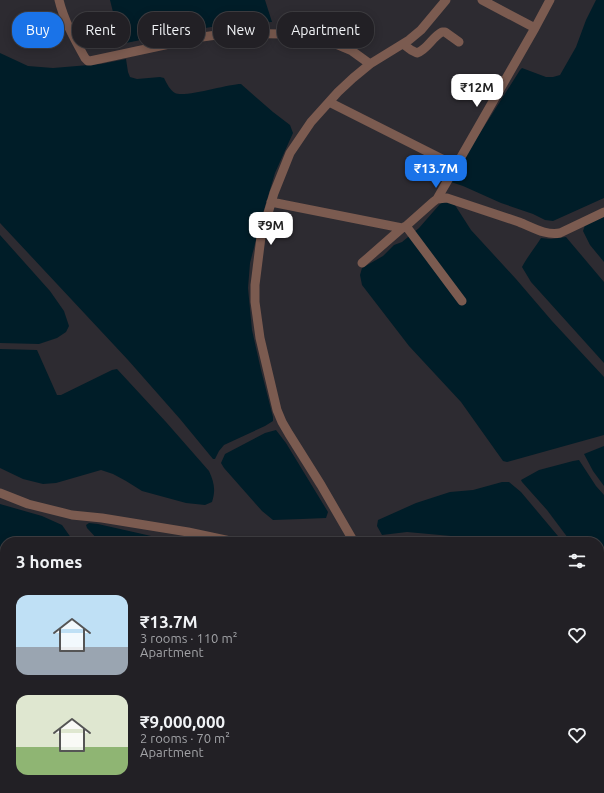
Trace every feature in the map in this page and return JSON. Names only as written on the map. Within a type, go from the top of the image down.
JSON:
[{"type":"street","points":[[59,0],[71,32],[85,58],[90,61],[202,37],[232,33],[301,36],[344,47],[370,64]]},
{"type":"street","points":[[352,537],[282,422],[277,410],[260,338],[255,302],[255,285],[261,237],[271,202],[290,153],[311,122],[348,82],[370,64],[409,40],[421,30],[446,0]]},
{"type":"street","points":[[482,0],[535,28]]},
{"type":"street","points":[[362,263],[437,199],[550,0]]},
{"type":"street","points":[[403,44],[417,53],[424,50],[437,35],[442,32],[445,32],[460,42]]},
{"type":"street","points":[[329,102],[456,166]]},
{"type":"street","points":[[437,199],[447,198],[549,234],[560,233],[604,212]]},
{"type":"street","points":[[271,202],[404,227],[462,301]]},
{"type":"street","points":[[0,493],[28,504],[72,515],[102,518],[209,537]]},
{"type":"water","points":[[110,0],[265,0],[269,12],[213,12],[213,27],[205,28],[205,12],[138,12],[138,41],[130,42],[130,12],[113,12]]},
{"type":"water","points":[[596,0],[604,0],[604,198],[553,221],[545,220],[451,182],[473,144],[522,68],[546,77],[560,75],[576,47],[586,20]]},
{"type":"water","points":[[269,13],[272,22],[269,22]]},
{"type":"water","points":[[0,53],[28,66],[53,68],[101,64],[126,59],[130,77],[137,79],[164,78],[167,85],[175,93],[180,94],[241,84],[290,125],[293,133],[275,173],[263,213],[250,263],[248,288],[252,330],[273,421],[224,445],[215,459],[213,459],[128,360],[0,223]]},
{"type":"water","points":[[447,200],[453,202],[471,230],[604,377],[604,435],[507,462],[503,461],[461,402],[409,346],[362,285],[360,275],[362,268],[383,256],[394,245],[402,242],[419,228],[440,204]]},
{"type":"water","points":[[604,215],[604,262],[590,245],[583,231],[585,225]]},
{"type":"water","points":[[0,235],[50,291],[64,311],[69,326],[66,332],[57,338],[39,344],[0,343]]},
{"type":"water","points":[[566,237],[604,282],[604,363],[531,282],[522,267],[541,238],[551,239]]},
{"type":"water","points":[[0,349],[37,350],[57,395],[61,395],[117,369],[209,471],[214,486],[212,502],[205,505],[186,503],[142,491],[113,474],[101,470],[56,483],[43,484],[23,479],[0,468]]},
{"type":"water","points":[[276,430],[286,443],[328,512],[326,518],[273,520],[262,511],[221,463],[225,454],[265,433]]},
{"type":"water","points":[[604,446],[604,486],[593,471],[584,454]]},
{"type":"water","points":[[579,460],[596,486],[604,495],[604,537],[567,537],[547,510],[521,480],[539,470]]},
{"type":"water","points":[[502,482],[509,482],[521,492],[559,537],[454,537],[407,532],[382,535],[377,526],[378,520],[416,503],[450,492],[473,490]]},
{"type":"water","points":[[0,504],[42,516],[62,525],[70,537],[0,537]]},
{"type":"water","points":[[89,523],[98,524],[156,537],[95,537],[86,525]]}]
